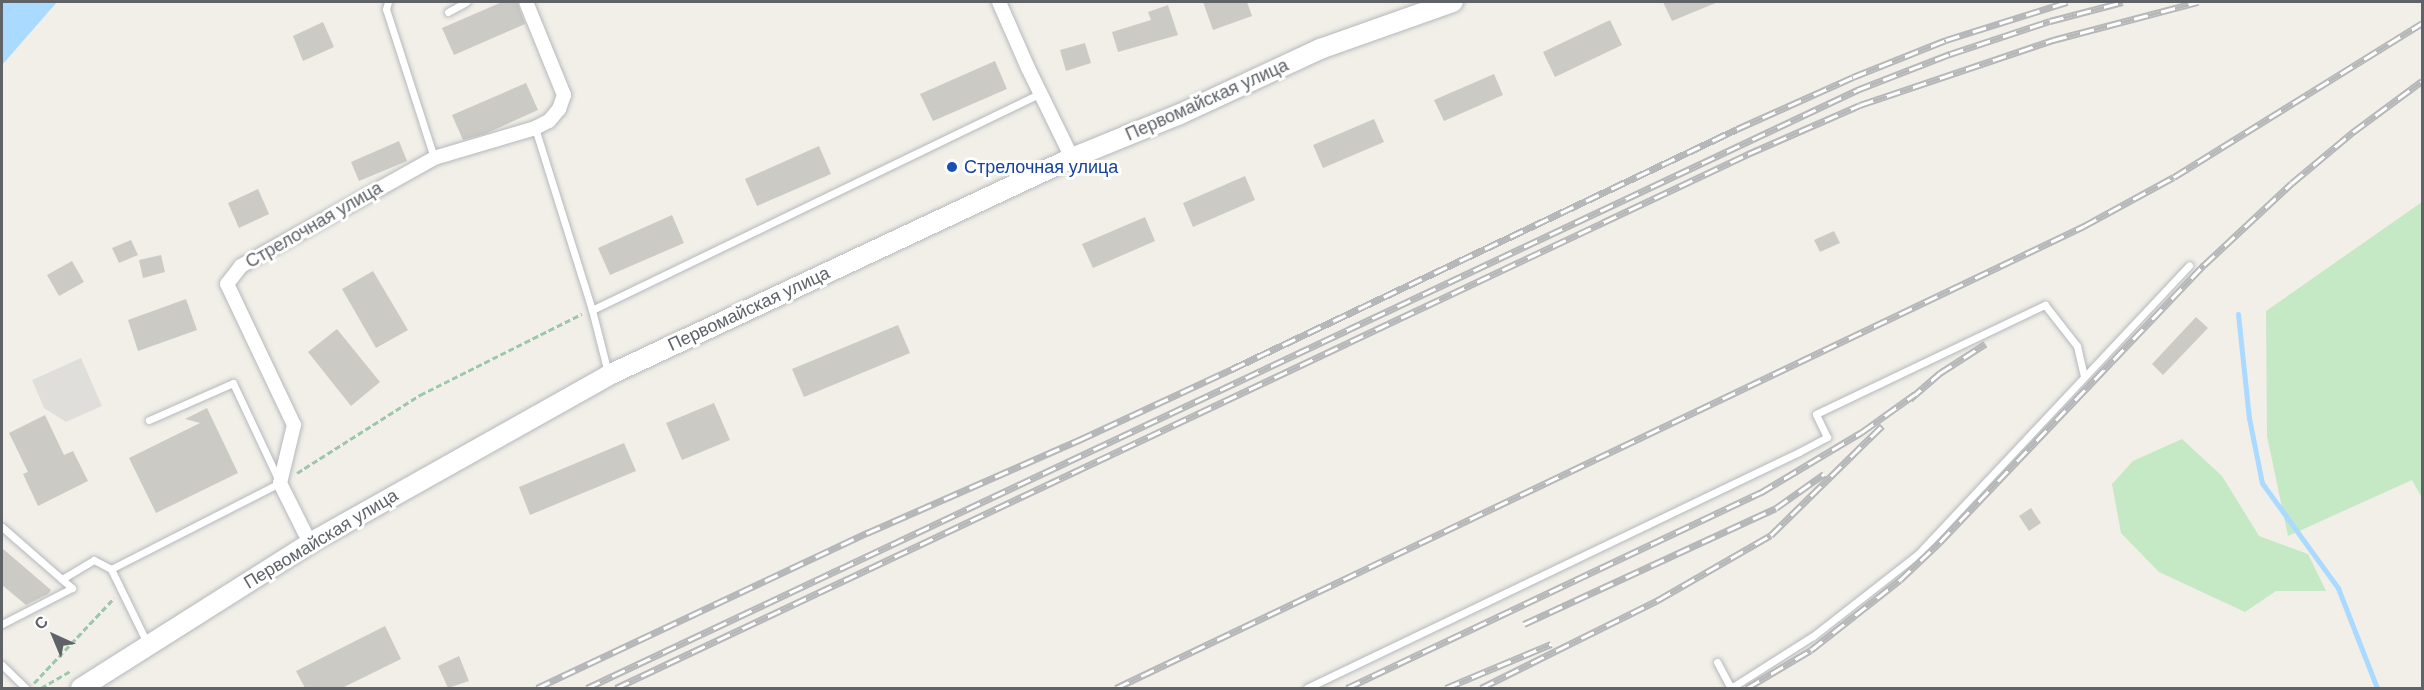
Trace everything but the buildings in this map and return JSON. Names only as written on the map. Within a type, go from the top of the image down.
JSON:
[{"type":"main road","name":"Первомайская улица","points":[[81,688],[310,543],[609,375],[1072,158],[1178,115],[1320,50],[1453,2]]},
{"type":"street","name":"Стрелочная улица","points":[[280,483],[294,425],[227,285],[241,266],[434,158],[535,128],[549,121],[559,108],[564,95],[526,2]]},
{"type":"street","points":[[999,2],[1072,158]]},
{"type":"street","points":[[280,483],[310,543]]},
{"type":"lane","points":[[388,2],[386,9],[434,158]]},
{"type":"lane","points":[[448,12],[466,2]]},
{"type":"lane","points":[[592,310],[1040,93]]},
{"type":"lane","points":[[535,128],[592,310],[609,375]]},
{"type":"lane","points":[[1717,662],[1731,688],[1813,636],[1918,554],[2188,265]]},
{"type":"lane","points":[[1307,688],[1799,452],[1827,437],[1816,414],[2045,305],[2077,346],[2084,376]]},
{"type":"lane","points":[[111,569],[280,483],[233,383],[148,420]]},
{"type":"lane","points":[[2,527],[72,588],[2,624]]},
{"type":"lane","points":[[62,579],[94,560],[111,569],[149,647]]},
{"type":"lane","points":[[2,665],[27,688]]},
{"type":"path","points":[[280,483],[420,395],[592,310]]},
{"type":"path","points":[[27,688],[121,590]]},
{"type":"shaded area","points":[[81,358],[102,406],[66,422],[44,408],[32,380]]},
{"type":"green space","points":[[2422,202],[2422,498],[2412,480],[2288,536],[2267,436],[2266,311]]},
{"type":"green space","points":[[2182,439],[2222,476],[2259,536],[2308,554],[2326,591],[2276,591],[2245,612],[2159,572],[2121,533],[2112,484],[2133,461]]},
{"type":"water","points":[[2,2],[57,2],[2,65]]},
{"type":"waterway","points":[[2238,314],[2249,418],[2262,483],[2338,588],[2377,688]]},
{"type":"railway","points":[[537,688],[867,533],[1079,440],[1232,369],[1737,129],[1853,77],[1946,40],[2067,2]]},
{"type":"railway","points":[[587,688],[1857,90],[1950,54],[2050,21],[2123,2]]},
{"type":"railway","points":[[616,688],[1748,154],[1860,105],[2053,40],[2198,2]]},
{"type":"railway","points":[[1116,688],[2084,226],[2174,177],[2422,23]]},
{"type":"railway","points":[[1747,688],[1811,650],[1900,580],[1940,542],[2204,265],[2292,183],[2353,132],[2422,81]]},
{"type":"railway","points":[[1910,399],[1940,373],[1985,344]]},
{"type":"railway","points":[[1347,688],[1760,493],[1862,432],[1915,394]]},
{"type":"railway","points":[[1481,688],[1658,600],[1771,535],[1882,426]]},
{"type":"railway","points":[[1524,624],[1776,508],[1824,474]]},
{"type":"railway","points":[[1446,688],[1551,644]]},
{"type":"place","name":"Стрелочная улица","points":[[952,167]]}]
